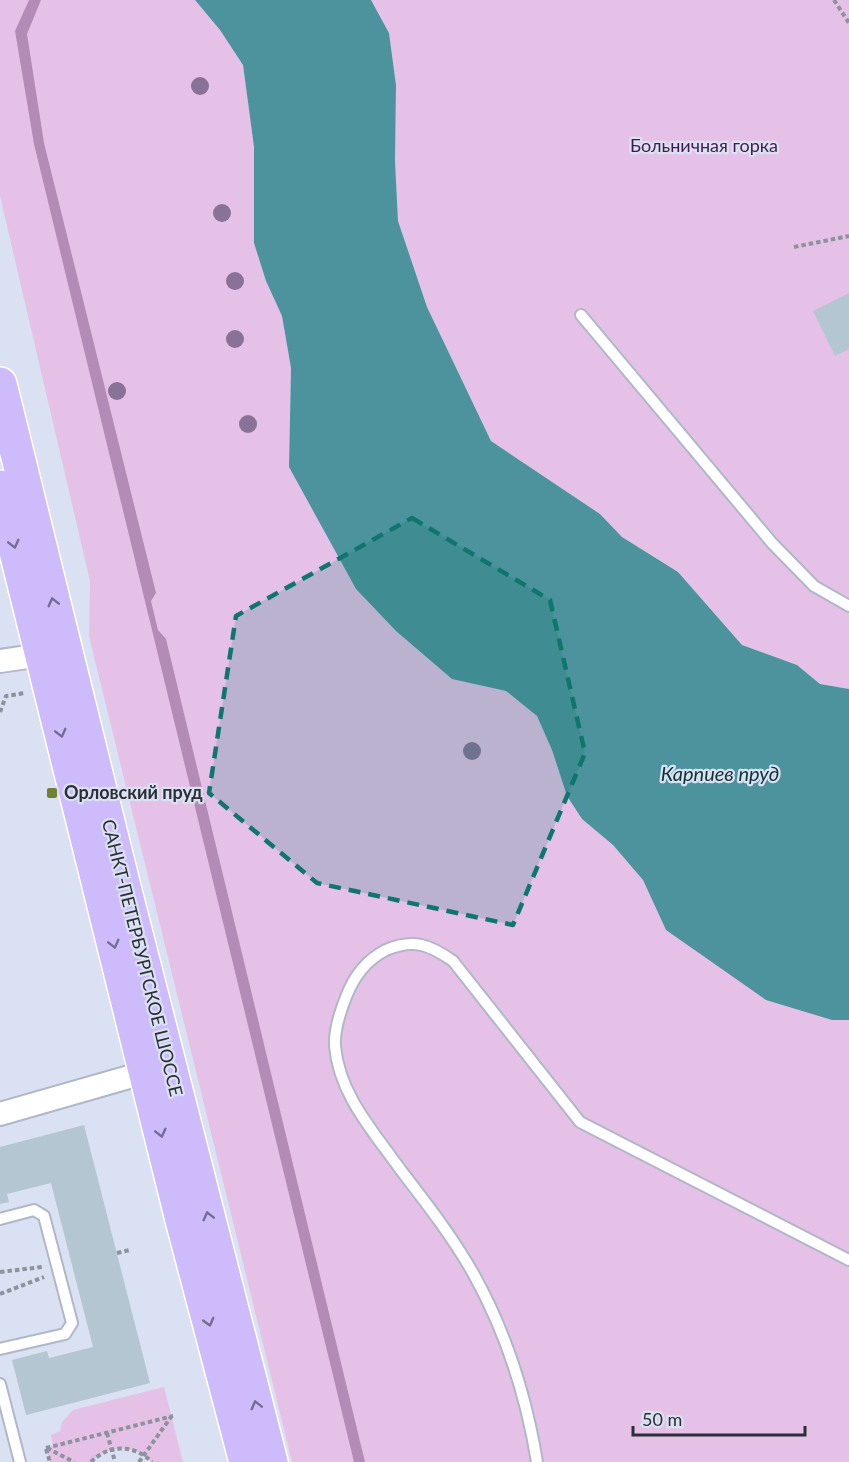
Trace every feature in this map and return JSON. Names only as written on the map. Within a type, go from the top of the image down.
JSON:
[{"type":"main road","name":"САНКТ-ПЕТЕРБУРГСКОЕ ШОССЕ","points":[[0,384],[54,653],[158,1069],[246,1462]]},
{"type":"main road","name":"САНКТ-ПЕТЕРБУРГСКОЕ ШОССЕ","points":[[0,487],[54,653]]},
{"type":"main road","name":"САНКТ-ПЕТЕРБУРГСКОЕ ШОССЕ","points":[[158,1069],[271,1462]]},
{"type":"street","points":[[0,661],[54,653]]},
{"type":"street","points":[[0,1114],[158,1069]]},
{"type":"lane","points":[[581,315],[772,543],[813,586],[849,606]]},
{"type":"lane","points":[[537,1462],[520,1382],[501,1330],[473,1274],[442,1224],[355,1108],[342,1077],[335,1045],[339,1015],[350,986],[364,965],[386,951],[407,944],[432,946],[453,961],[580,1122],[849,1260]]},
{"type":"lane","points":[[0,1219],[34,1210],[44,1216],[72,1323],[65,1334],[0,1349]]},
{"type":"lane","points":[[0,1384],[5,1421],[20,1462]]},
{"type":"path","points":[[834,0],[849,24]]},
{"type":"path","points":[[794,247],[849,237]]},
{"type":"path","points":[[0,712],[6,696],[31,693]]},
{"type":"path","points":[[117,1253],[130,1250]]},
{"type":"path","points":[[0,1272],[36,1266],[58,1268]]},
{"type":"path","points":[[0,1294],[40,1280],[58,1268]]},
{"type":"path","points":[[46,1448],[172,1417],[140,1462]]},
{"type":"path","points":[[107,1433],[115,1462]]},
{"type":"path","points":[[46,1448],[50,1462]]},
{"type":"path","points":[[46,1448],[74,1462]]},
{"type":"path","points":[[91,1462],[111,1449],[129,1448],[144,1455],[152,1462]]},
{"type":"highlighted area","points":[[412,518],[550,600],[585,753],[513,925],[317,883],[209,793],[236,616]]},
{"type":"green space","points":[[0,0],[195,0],[220,30],[243,65],[254,147],[254,243],[266,281],[282,316],[291,368],[289,467],[356,589],[396,631],[452,679],[506,691],[537,716],[552,750],[567,796],[582,819],[613,845],[643,880],[666,930],[713,960],[832,1020],[849,1020],[849,1462],[292,1462],[89,636],[90,581],[0,196]]},
{"type":"green space","name":"Больничная горка","points":[[371,0],[849,0],[849,689],[820,684],[797,665],[742,645],[678,572],[622,537],[600,514],[491,441],[427,307],[398,221],[395,161],[396,85],[389,33]]},
{"type":"green space","points":[[164,1387],[183,1462],[152,1462],[137,1451],[120,1448],[104,1452],[91,1462],[50,1462],[46,1448],[53,1446],[51,1435],[60,1431],[62,1422],[73,1410]]},
{"type":"shaded area","points":[[29,0],[41,0],[27,34],[44,143],[156,593],[151,601],[158,630],[166,639],[365,1462],[354,1462],[34,144],[15,31]]},
{"type":"water","name":"Карпиев пруд","points":[[195,0],[371,0],[389,33],[396,85],[395,161],[398,221],[427,307],[491,441],[600,514],[622,537],[678,572],[742,645],[797,665],[820,684],[849,689],[849,1020],[832,1020],[766,1000],[666,930],[643,880],[613,845],[582,819],[567,796],[552,750],[537,716],[506,691],[452,679],[396,631],[356,589],[289,467],[291,368],[282,316],[266,281],[254,243],[254,147],[243,65],[220,30]]},
{"type":"building","points":[[849,293],[849,349],[835,356],[813,311]]},
{"type":"building","points":[[84,1125],[150,1383],[26,1415],[12,1360],[47,1351],[49,1358],[93,1347],[51,1183],[7,1194],[9,1202],[0,1204],[0,1147]]},
{"type":"place","name":"Орловский пруд","points":[[52,793]]}]
